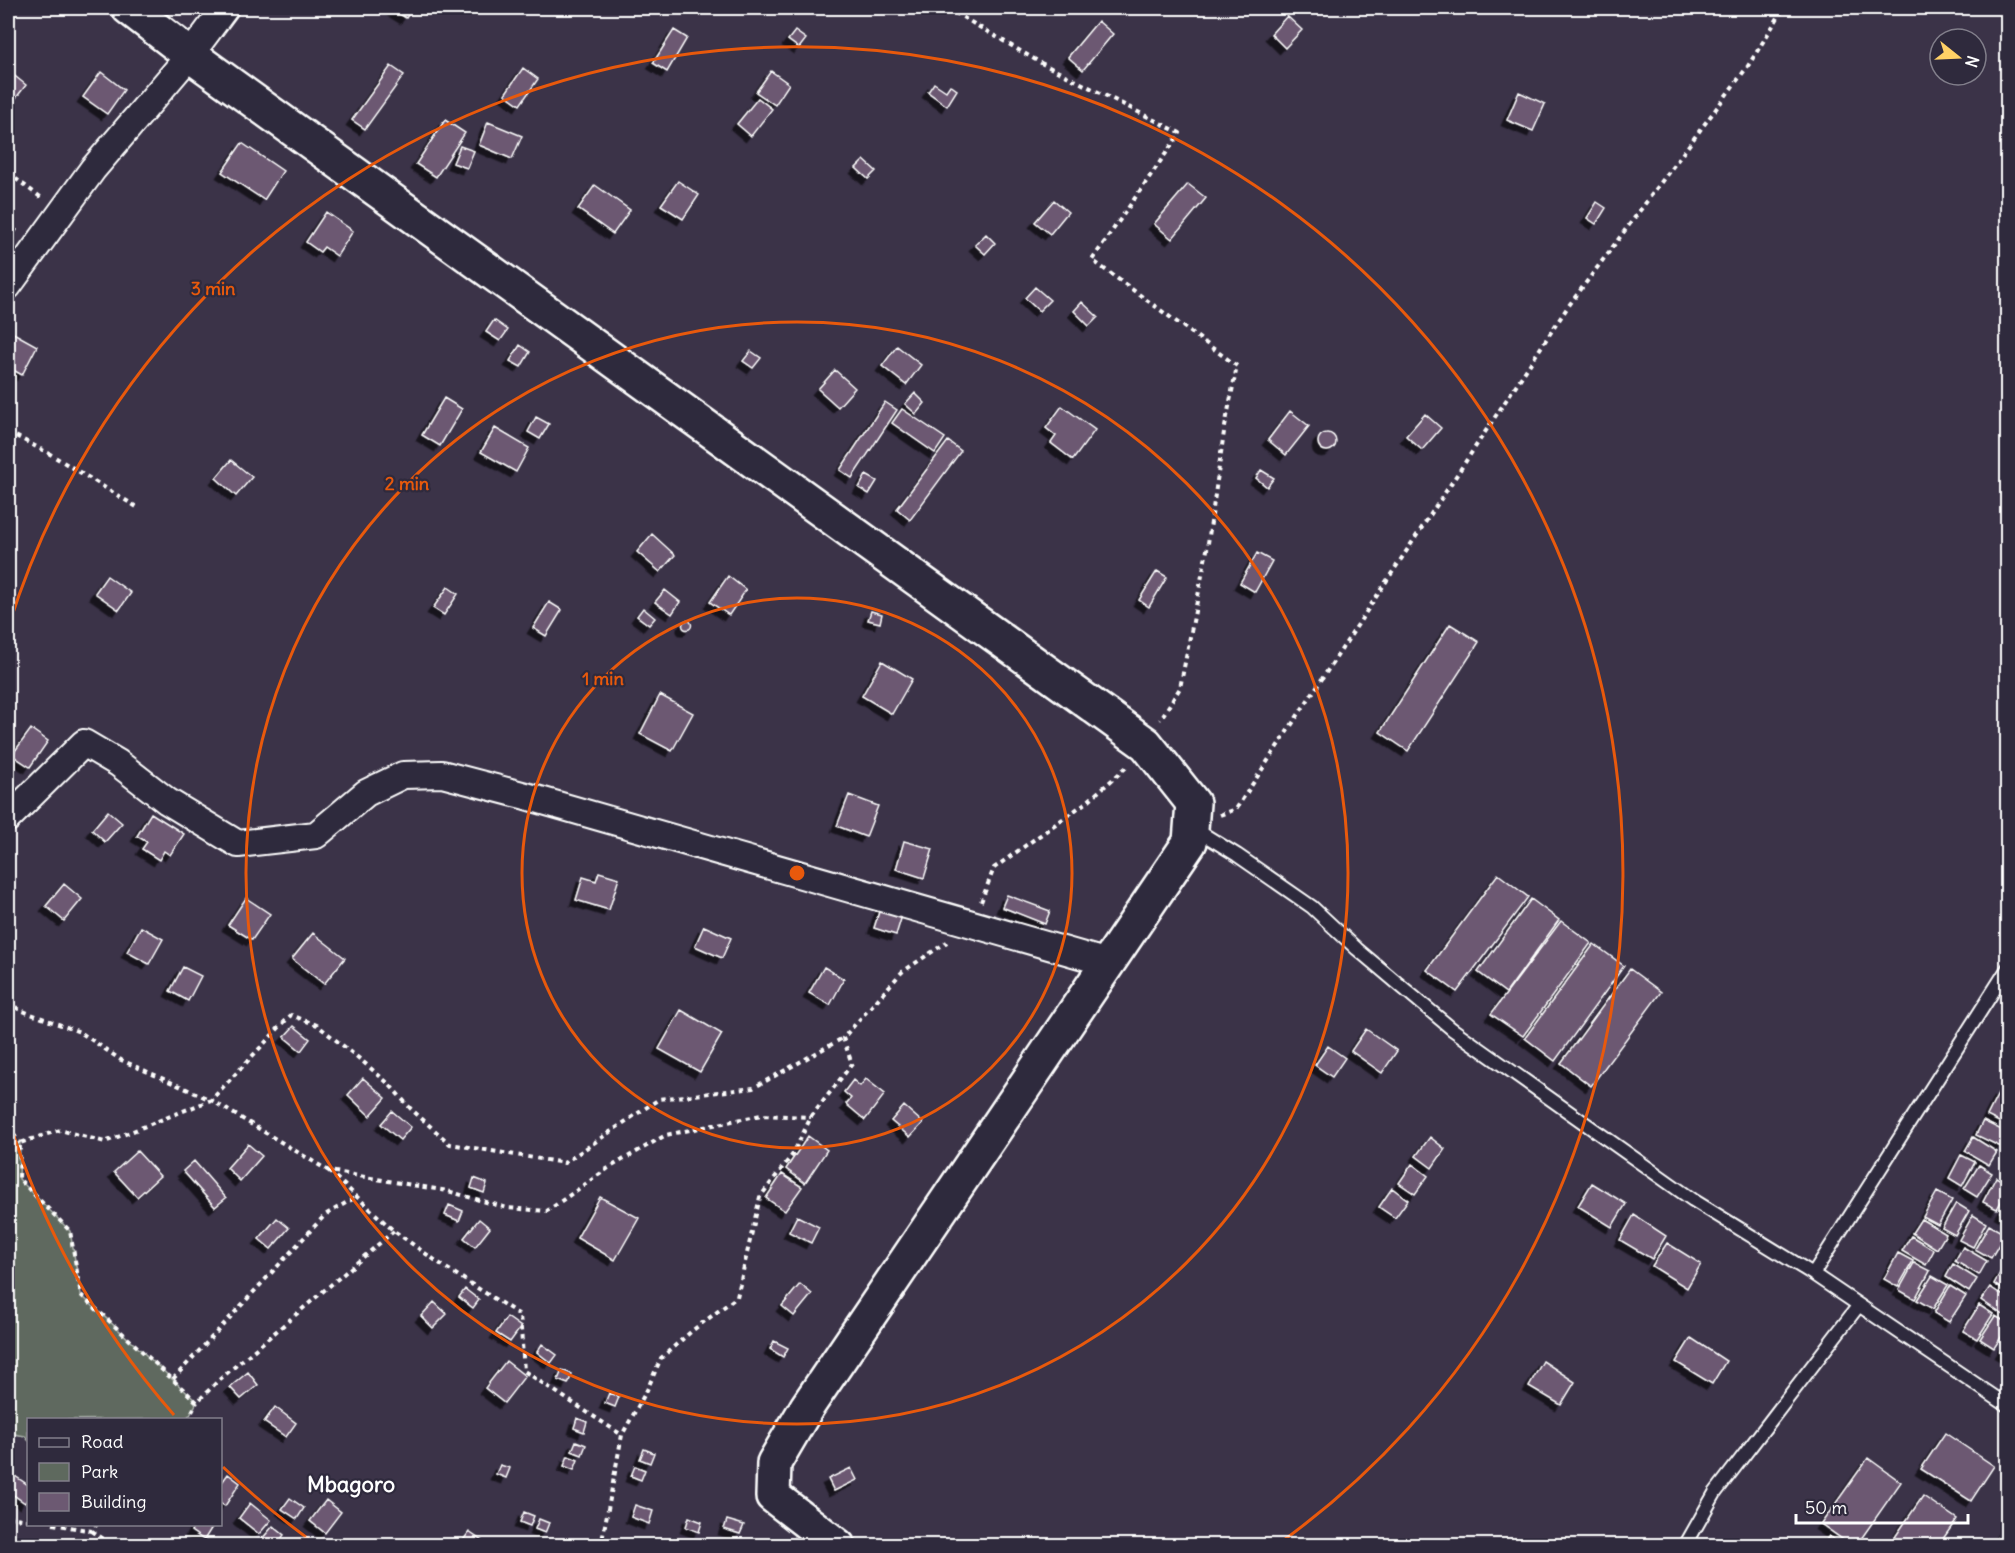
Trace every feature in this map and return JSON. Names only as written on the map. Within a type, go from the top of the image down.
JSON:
[{"type":"street","points":[[129,8],[190,55],[1146,744],[1193,803],[1190,842],[814,1397],[774,1463],[773,1496],[838,1545]]},
{"type":"street","points":[[8,286],[93,169],[190,55],[225,8]]},
{"type":"street","points":[[8,818],[84,743],[118,764],[167,801],[238,844],[316,835],[366,793],[403,775],[442,774],[1108,963]]},
{"type":"lane","points":[[1191,827],[1237,855],[1312,907],[1452,1029],[1693,1200],[1813,1274],[2007,1406]]},
{"type":"lane","points":[[1813,1274],[2007,968]]},
{"type":"lane","points":[[1685,1545],[1714,1493],[1859,1305]]},
{"type":"path","points":[[20,1143],[60,1130],[105,1142],[211,1100],[291,1015],[317,1025],[361,1060],[450,1144],[564,1163],[659,1099],[753,1088],[843,1038],[902,972],[972,925],[994,868],[1088,801],[1139,756],[1180,688],[1207,550],[1224,432],[1237,366],[1092,261],[1180,133],[1041,63],[947,8]]},
{"type":"path","points":[[1191,827],[1236,809],[1567,308],[1748,66],[1784,8]]},
{"type":"path","points":[[8,173],[63,211]]},
{"type":"path","points":[[8,432],[50,454],[140,509]]},
{"type":"path","points":[[8,1002],[20,1010],[80,1032],[121,1060],[211,1100],[329,1171],[394,1231],[446,1268],[520,1315],[524,1371],[622,1435]]},
{"type":"path","points":[[601,1545],[622,1435],[648,1390],[661,1358],[693,1330],[737,1297],[759,1197],[793,1154],[811,1117],[852,1064],[843,1038]]},
{"type":"path","points":[[329,1171],[448,1191],[507,1208],[547,1211],[607,1169],[666,1135],[761,1114],[811,1117]]},
{"type":"path","points":[[8,1127],[20,1143],[19,1179],[70,1231],[81,1295],[197,1401]]},
{"type":"path","points":[[173,1379],[325,1215],[358,1196]]},
{"type":"path","points":[[188,1418],[197,1401],[219,1380],[394,1231]]},
{"type":"path","points":[[8,1517],[27,1520]]},
{"type":"path","points":[[64,1526],[92,1531],[114,1545]]},
{"type":"path","points":[[92,1531],[96,1526]]},
{"type":"green space","points":[[20,1143],[19,1179],[70,1231],[81,1295],[197,1402],[189,1418],[27,1418],[27,1439],[25,1436],[8,1433],[8,1150]]},
{"type":"building","points":[[390,8],[413,8],[406,18]]},
{"type":"building","points":[[1287,16],[1302,30],[1285,48],[1271,34]]},
{"type":"building","points":[[1098,21],[1113,34],[1083,70],[1068,57]]},
{"type":"building","points":[[674,30],[687,38],[667,72],[653,63]]},
{"type":"building","points":[[795,31],[806,39],[799,48],[788,40]]},
{"type":"building","points":[[391,66],[404,75],[365,129],[352,120]]},
{"type":"building","points":[[523,68],[538,79],[520,105],[505,94]]},
{"type":"building","points":[[771,71],[789,84],[775,105],[756,92]]},
{"type":"building","points":[[101,72],[124,90],[107,114],[83,97]]},
{"type":"building","points":[[11,73],[26,85],[9,107],[8,78]]},
{"type":"building","points":[[934,83],[946,91],[950,85],[957,90],[947,106],[928,92]]},
{"type":"building","points":[[1519,92],[1545,104],[1533,131],[1507,120]]},
{"type":"building","points":[[758,98],[772,109],[751,136],[737,124]]},
{"type":"building","points":[[445,120],[465,133],[436,177],[416,164]]},
{"type":"building","points":[[488,122],[522,136],[512,159],[479,145]]},
{"type":"building","points":[[242,143],[283,171],[264,200],[222,172]]},
{"type":"building","points":[[460,146],[474,151],[467,168],[453,163]]},
{"type":"building","points":[[864,160],[876,171],[868,179],[856,168]]},
{"type":"building","points":[[678,181],[699,195],[683,219],[661,205]]},
{"type":"building","points":[[1188,184],[1206,198],[1172,239],[1154,224]]},
{"type":"building","points":[[595,185],[630,210],[613,234],[578,209]]},
{"type":"building","points":[[1054,200],[1068,212],[1050,234],[1035,222]]},
{"type":"building","points":[[1597,202],[1606,208],[1596,224],[1587,218]]},
{"type":"building","points":[[326,212],[353,231],[337,256],[324,247],[320,252],[306,242]]},
{"type":"building","points":[[8,224],[17,230],[8,244]]},
{"type":"building","points":[[986,234],[995,243],[985,254],[975,245]]},
{"type":"building","points":[[1035,287],[1050,300],[1039,311],[1025,298]]},
{"type":"building","points":[[1082,302],[1098,317],[1089,326],[1074,311]]},
{"type":"building","points":[[494,320],[508,330],[500,341],[486,332]]},
{"type":"building","points":[[8,330],[37,346],[22,375],[8,367]]},
{"type":"building","points":[[520,345],[530,352],[521,367],[510,361]]},
{"type":"building","points":[[897,346],[921,365],[906,385],[882,366]]},
{"type":"building","points":[[751,351],[761,358],[753,368],[743,361]]},
{"type":"building","points":[[835,370],[855,388],[838,407],[818,389]]},
{"type":"building","points":[[915,393],[925,403],[916,414],[905,404]]},
{"type":"building","points":[[444,398],[462,409],[440,446],[422,435]]},
{"type":"building","points":[[885,402],[897,410],[852,478],[840,470]]},
{"type":"building","points":[[1062,406],[1095,430],[1073,460],[1051,443],[1056,436],[1046,428]]},
{"type":"building","points":[[902,409],[945,438],[935,453],[892,423]]},
{"type":"building","points":[[1290,411],[1309,426],[1286,455],[1268,440]]},
{"type":"building","points":[[1425,414],[1441,428],[1422,450],[1406,436]]},
{"type":"building","points":[[536,417],[549,424],[540,439],[528,432]]},
{"type":"building","points":[[495,428],[529,448],[516,472],[481,452]]},
{"type":"building","points":[[1327,433],[1333,436],[1336,442],[1333,448],[1327,451],[1321,448],[1318,442],[1321,436]]},
{"type":"building","points":[[948,441],[961,451],[910,520],[897,509]]},
{"type":"building","points":[[231,460],[252,477],[236,496],[216,478]]},
{"type":"building","points":[[1261,470],[1274,478],[1267,487],[1256,478]]},
{"type":"building","points":[[866,475],[877,481],[869,494],[859,488]]},
{"type":"building","points":[[652,534],[675,555],[660,572],[637,552]]},
{"type":"building","points":[[1257,553],[1272,561],[1255,592],[1240,583]]},
{"type":"building","points":[[1157,571],[1167,577],[1149,607],[1139,600]]},
{"type":"building","points":[[107,576],[131,593],[119,610],[95,593]]},
{"type":"building","points":[[728,576],[746,590],[729,615],[710,602]]},
{"type":"building","points":[[448,587],[458,594],[444,615],[433,608]]},
{"type":"building","points":[[665,590],[680,602],[672,614],[655,602]]},
{"type":"building","points":[[549,602],[562,610],[546,636],[533,628]]},
{"type":"building","points":[[643,608],[655,618],[649,625],[637,616]]},
{"type":"building","points":[[871,611],[882,614],[880,623],[868,620]]},
{"type":"building","points":[[687,620],[692,625],[687,630],[682,625]]},
{"type":"building","points":[[1450,624],[1479,642],[1408,751],[1380,732]]},
{"type":"building","points":[[882,661],[912,679],[892,714],[862,696]]},
{"type":"building","points":[[660,695],[693,713],[672,751],[640,734]]},
{"type":"building","points":[[31,729],[48,741],[30,767],[12,755]]},
{"type":"building","points":[[849,795],[878,806],[866,837],[837,826]]},
{"type":"building","points":[[108,811],[122,823],[105,842],[92,830]]},
{"type":"building","points":[[151,813],[184,834],[170,855],[164,851],[159,860],[142,849],[147,842],[137,836]]},
{"type":"building","points":[[904,841],[933,849],[924,878],[896,869]]},
{"type":"building","points":[[599,872],[619,878],[609,910],[576,900],[583,877],[596,881]]},
{"type":"building","points":[[1498,874],[1528,897],[1457,992],[1427,970]]},
{"type":"building","points":[[64,884],[82,899],[64,921],[46,906]]},
{"type":"building","points":[[1007,895],[1050,911],[1045,924],[1002,907]]},
{"type":"building","points":[[246,898],[270,914],[252,940],[228,925]]},
{"type":"building","points":[[883,899],[905,906],[896,935],[874,928]]},
{"type":"building","points":[[1531,899],[1559,920],[1506,993],[1478,972]]},
{"type":"building","points":[[1561,921],[1591,943],[1523,1036],[1491,1014]]},
{"type":"building","points":[[704,926],[731,938],[722,958],[695,946]]},
{"type":"building","points":[[141,927],[163,939],[149,964],[127,952]]},
{"type":"building","points":[[313,933],[345,958],[324,984],[292,959]]},
{"type":"building","points":[[1594,944],[1624,966],[1555,1061],[1525,1038]]},
{"type":"building","points":[[183,967],[201,976],[188,1001],[170,991]]},
{"type":"building","points":[[824,967],[844,979],[830,1005],[809,993]]},
{"type":"building","points":[[1630,969],[1661,992],[1591,1086],[1561,1063]]},
{"type":"building","points":[[681,1010],[722,1034],[700,1072],[659,1049]]},
{"type":"building","points":[[294,1026],[310,1039],[301,1051],[284,1037]]},
{"type":"building","points":[[1366,1029],[1397,1051],[1382,1073],[1351,1051]]},
{"type":"building","points":[[1328,1046],[1345,1058],[1332,1077],[1315,1065]]},
{"type":"building","points":[[363,1078],[386,1098],[370,1116],[348,1095]]},
{"type":"building","points":[[866,1079],[885,1094],[865,1120],[846,1104],[851,1098],[844,1092],[853,1080],[860,1086]]},
{"type":"building","points":[[1999,1092],[2008,1097],[2008,1111],[2001,1123],[1987,1116]]},
{"type":"building","points":[[904,1106],[923,1123],[910,1137],[891,1121]]},
{"type":"building","points":[[392,1111],[411,1127],[400,1140],[381,1124]]},
{"type":"building","points":[[1983,1121],[2008,1133],[2001,1147],[1976,1135]]},
{"type":"building","points":[[808,1136],[827,1150],[805,1183],[786,1169]]},
{"type":"building","points":[[1430,1137],[1445,1149],[1432,1168],[1416,1156]]},
{"type":"building","points":[[1973,1137],[1997,1152],[1989,1165],[1965,1151]]},
{"type":"building","points":[[248,1144],[262,1156],[240,1181],[227,1168]]},
{"type":"building","points":[[137,1151],[160,1176],[137,1197],[114,1172]]},
{"type":"building","points":[[1961,1155],[1975,1162],[1962,1186],[1949,1178]]},
{"type":"building","points":[[194,1161],[226,1198],[215,1207],[183,1171]]},
{"type":"building","points":[[1412,1164],[1428,1176],[1415,1194],[1399,1183]]},
{"type":"building","points":[[1979,1165],[1992,1173],[1977,1197],[1964,1189]]},
{"type":"building","points":[[782,1174],[802,1187],[785,1211],[766,1198]]},
{"type":"building","points":[[1996,1177],[2008,1184],[2008,1190],[1997,1209],[1983,1202]]},
{"type":"building","points":[[474,1178],[487,1183],[484,1193],[471,1188]]},
{"type":"building","points":[[1592,1183],[1626,1204],[1612,1227],[1578,1206]]},
{"type":"building","points":[[1392,1188],[1408,1200],[1395,1218],[1379,1207]]},
{"type":"building","points":[[1937,1192],[1952,1200],[1938,1225],[1923,1217]]},
{"type":"building","points":[[600,1197],[639,1218],[615,1260],[577,1238]]},
{"type":"building","points":[[2008,1200],[2008,1217],[2000,1212]]},
{"type":"building","points":[[1956,1203],[1969,1211],[1955,1235],[1942,1228]]},
{"type":"building","points":[[449,1205],[463,1211],[459,1221],[445,1215]]},
{"type":"building","points":[[1634,1215],[1666,1236],[1652,1259],[1620,1240]]},
{"type":"building","points":[[1973,1215],[1986,1223],[1973,1247],[1959,1240]]},
{"type":"building","points":[[797,1216],[819,1227],[811,1243],[789,1232]]},
{"type":"building","points":[[277,1218],[289,1228],[271,1249],[259,1239]]},
{"type":"building","points":[[479,1219],[490,1228],[475,1247],[464,1238]]},
{"type":"building","points":[[1921,1219],[1946,1234],[1937,1249],[1912,1233]]},
{"type":"building","points":[[1989,1225],[2005,1234],[1991,1258],[1975,1249]]},
{"type":"building","points":[[1911,1236],[1934,1250],[1926,1265],[1902,1251]]},
{"type":"building","points":[[1667,1243],[1701,1264],[1687,1288],[1652,1266]]},
{"type":"building","points":[[1963,1247],[1987,1261],[1979,1275],[1955,1261]]},
{"type":"building","points":[[1898,1253],[1913,1261],[1898,1287],[1884,1279]]},
{"type":"building","points":[[1914,1263],[1930,1271],[1915,1299],[1899,1290]]},
{"type":"building","points":[[1953,1264],[1977,1279],[1969,1292],[1946,1277]]},
{"type":"building","points":[[2001,1271],[2008,1275],[2008,1293],[1994,1284]]},
{"type":"building","points":[[1932,1276],[1948,1285],[1933,1309],[1917,1300]]},
{"type":"building","points":[[800,1284],[812,1294],[794,1316],[782,1306]]},
{"type":"building","points":[[1950,1286],[1966,1296],[1949,1322],[1934,1313]]},
{"type":"building","points":[[1990,1287],[2008,1299],[2006,1317],[1981,1300]]},
{"type":"building","points":[[465,1289],[479,1300],[473,1308],[459,1297]]},
{"type":"building","points":[[434,1302],[447,1314],[433,1328],[421,1316]]},
{"type":"building","points":[[1979,1305],[1993,1314],[1977,1339],[1963,1331]]},
{"type":"building","points":[[1995,1316],[2008,1323],[2008,1327],[1994,1348],[1980,1339]]},
{"type":"building","points":[[507,1317],[521,1327],[510,1342],[496,1333]]},
{"type":"building","points":[[1691,1338],[1726,1361],[1712,1384],[1676,1362]]},
{"type":"building","points":[[2008,1339],[2008,1357],[2000,1352]]},
{"type":"building","points":[[774,1341],[788,1348],[783,1357],[770,1349]]},
{"type":"building","points":[[542,1344],[557,1355],[551,1363],[537,1352]]},
{"type":"building","points":[[506,1361],[525,1376],[504,1403],[485,1388]]},
{"type":"building","points":[[1543,1361],[1575,1382],[1561,1405],[1529,1386]]},
{"type":"building","points":[[562,1370],[572,1374],[568,1384],[558,1380]]},
{"type":"building","points":[[248,1372],[258,1385],[241,1399],[230,1387]]},
{"type":"building","points":[[609,1393],[619,1397],[615,1407],[605,1403]]},
{"type":"building","points":[[275,1407],[296,1423],[286,1437],[264,1422]]},
{"type":"building","points":[[577,1418],[587,1422],[584,1432],[574,1428]]},
{"type":"building","points":[[1945,1433],[1994,1466],[1971,1501],[1921,1469]]},
{"type":"building","points":[[576,1441],[586,1445],[582,1455],[572,1451]]},
{"type":"building","points":[[644,1449],[654,1453],[650,1463],[640,1459]]},
{"type":"building","points":[[568,1456],[578,1460],[574,1470],[564,1466]]},
{"type":"building","points":[[1868,1458],[1901,1482],[1856,1546],[1852,1546],[1821,1524]]},
{"type":"building","points":[[500,1465],[510,1468],[506,1478],[496,1474]]},
{"type":"building","points":[[635,1466],[645,1470],[641,1480],[631,1476]]},
{"type":"building","points":[[851,1468],[857,1480],[834,1491],[828,1479]]},
{"type":"building","points":[[12,1474],[27,1484],[25,1503],[8,1491],[8,1480]]},
{"type":"building","points":[[228,1474],[240,1483],[225,1506],[222,1504],[222,1482]]},
{"type":"building","points":[[1923,1496],[1957,1519],[1938,1546],[1889,1546]]},
{"type":"building","points":[[290,1498],[304,1508],[297,1519],[282,1509]]},
{"type":"building","points":[[326,1500],[341,1512],[325,1533],[310,1521]]},
{"type":"building","points":[[250,1503],[271,1520],[259,1534],[239,1518]]},
{"type":"building","points":[[635,1505],[653,1511],[649,1524],[631,1517]]},
{"type":"building","points":[[524,1512],[534,1516],[530,1526],[520,1522]]},
{"type":"building","points":[[689,1517],[702,1522],[699,1532],[686,1527]]},
{"type":"building","points":[[539,1519],[549,1523],[545,1533],[535,1529]]},
{"type":"building","points":[[727,1520],[744,1525],[740,1534],[724,1529]]},
{"type":"building","points":[[194,1526],[213,1526],[204,1540],[191,1531]]},
{"type":"building","points":[[273,1526],[284,1535],[276,1546],[270,1546],[262,1539]]},
{"type":"building","points":[[2005,1527],[2008,1529],[2008,1546],[1992,1546]]},
{"type":"building","points":[[469,1532],[482,1541],[479,1546],[459,1546]]},
{"type":"building","points":[[1829,1536],[1843,1546],[1822,1546]]},
{"type":"building","points":[[17,1538],[29,1546],[13,1546]]},
{"type":"building","points":[[684,1539],[702,1545],[702,1546],[682,1546]]},
{"type":"district","name":"Mbagoro","points":[[351,1484]]}]
